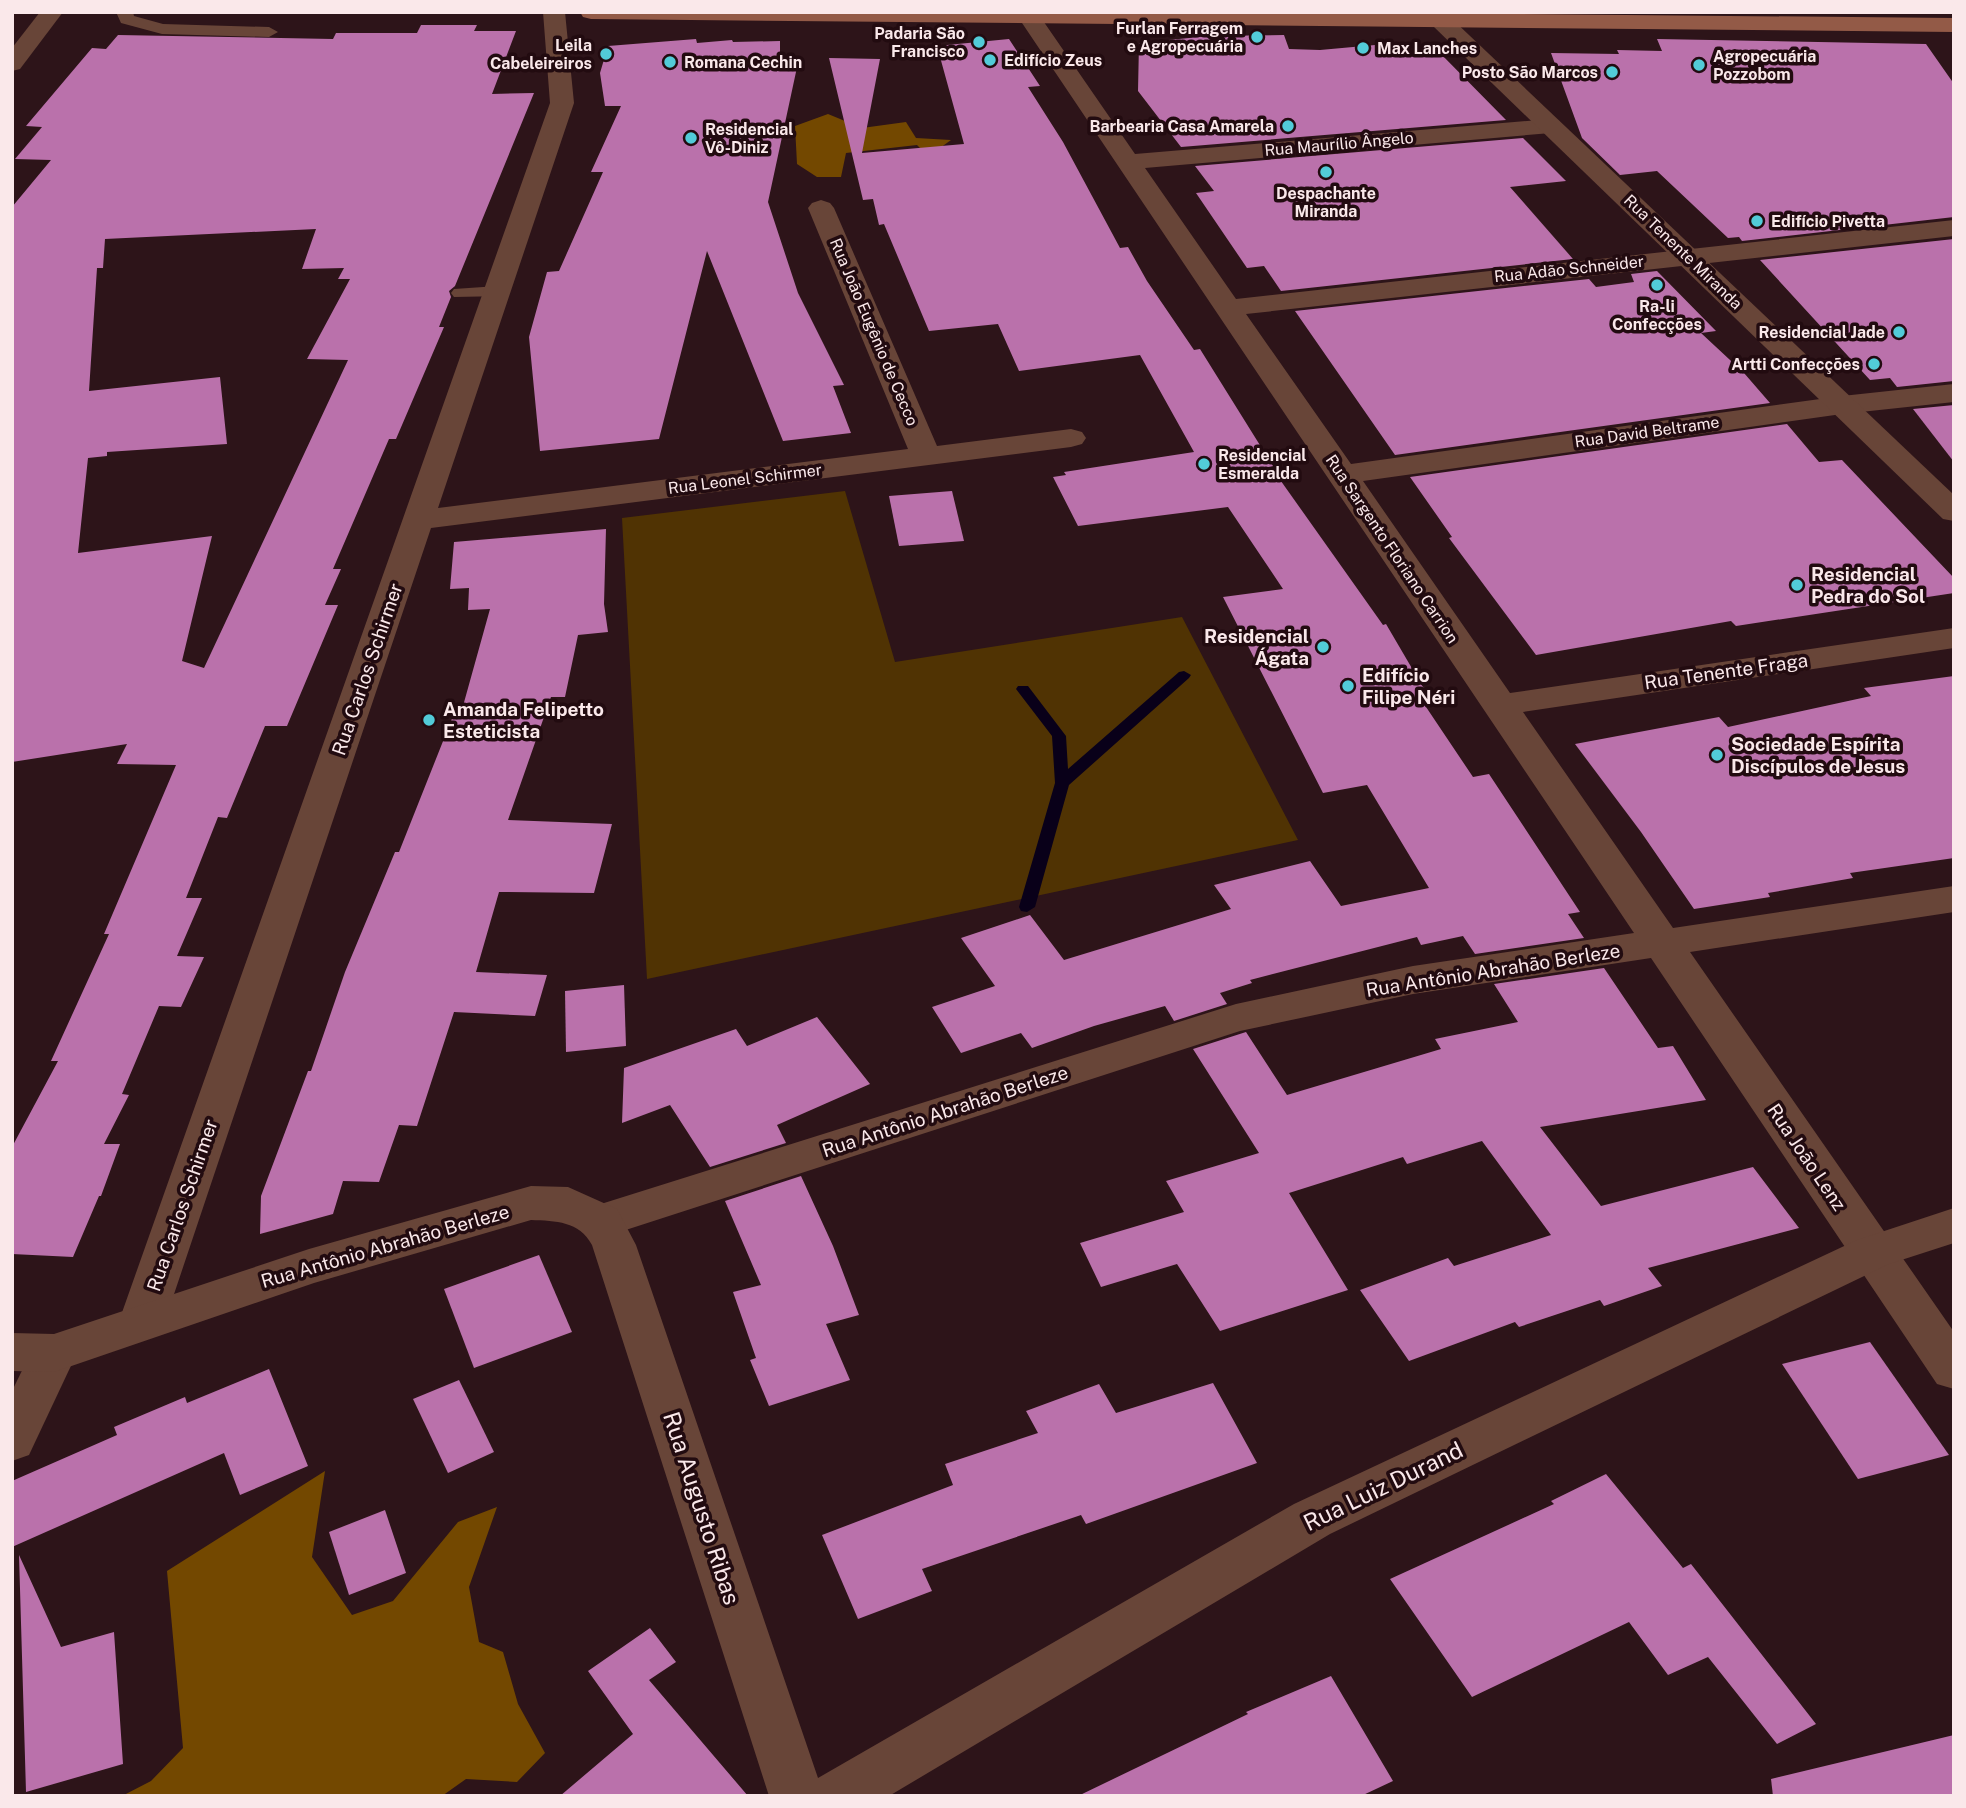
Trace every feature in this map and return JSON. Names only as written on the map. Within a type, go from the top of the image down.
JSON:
[{"type":"main road","points":[[591,12],[1442,22],[1525,17],[1954,25]]},
{"type":"street","points":[[12,64],[52,12]]},
{"type":"street","name":"Rua Carlos Schirmer","points":[[142,1321],[562,103],[554,12]]},
{"type":"street","name":"Rua Sargento Floriano Carrion","points":[[1029,17],[1662,943]]},
{"type":"street","name":"Rua Tenente Miranda","points":[[1442,22],[1954,512]]},
{"type":"street","name":"Rua Maurílio Ângelo","points":[[1127,162],[1551,126]]},
{"type":"street","name":"Rua João Eugênio de Cecco","points":[[821,208],[926,456]]},
{"type":"street","name":"Rua Adão Schneider","points":[[1227,308],[1954,228]]},
{"type":"street","name":"Rua David Beltrame","points":[[1341,475],[1842,405],[1954,394]]},
{"type":"street","name":"Rua Leonel Schirmer","points":[[418,520],[1071,438]]},
{"type":"street","name":"Rua Tenente Fraga","points":[[1499,705],[1954,638]]},
{"type":"street","name":"Rua Antônio Abrahão Berleze","points":[[12,1441],[33,1353],[370,1248],[531,1203],[568,1204],[601,1221],[1236,1018],[1413,979],[1954,900]]},
{"type":"street","name":"Rua João Lenz","points":[[1662,943],[1954,1370]]},
{"type":"street","name":"Rua Augusto Ribas","points":[[601,1221],[614,1245],[797,1796]]},
{"type":"street","name":"Rua Luiz Durand","points":[[838,1796],[1312,1519],[1873,1252],[1954,1225]]},
{"type":"lane","points":[[124,12],[127,19],[162,29],[270,31]]},
{"type":"lane","points":[[461,293],[498,292]]},
{"type":"shaded area","points":[[828,114],[862,128],[906,122],[916,138],[951,140],[940,148],[939,167],[917,145],[846,153],[841,177],[817,177],[797,164],[795,126]]},
{"type":"shaded area","points":[[845,491],[895,662],[1182,617],[1298,840],[647,979],[622,518]]},
{"type":"shaded area","points":[[325,1471],[312,1557],[352,1615],[393,1601],[458,1522],[497,1507],[469,1587],[479,1642],[503,1652],[518,1704],[545,1753],[517,1782],[466,1779],[442,1796],[122,1796],[151,1781],[183,1748],[167,1571]]},
{"type":"building","points":[[421,25],[477,25],[474,31],[516,31],[492,94],[534,93],[455,286],[449,291],[451,297],[439,327],[444,327],[396,439],[389,439],[333,569],[341,569],[325,605],[338,605],[287,726],[265,726],[227,818],[218,817],[186,898],[202,898],[177,956],[204,957],[181,1007],[159,1006],[122,1094],[129,1095],[104,1144],[120,1144],[101,1196],[73,1257],[12,1254],[12,1147],[58,1061],[51,1061],[109,934],[104,934],[176,765],[117,764],[127,744],[12,762],[12,207],[51,160],[15,159],[42,127],[26,126],[92,48],[106,49],[118,35],[333,39],[336,33],[417,33]],"holes":[[[316,229],[302,269],[344,268],[338,279],[350,279],[307,359],[348,360],[204,668],[182,661],[212,536],[78,553],[88,458],[107,456],[107,452],[227,444],[220,377],[89,391],[97,268],[103,268],[105,239]]]},
{"type":"building","points":[[1284,35],[1289,49],[1320,50],[1375,45],[1386,57],[1438,51],[1506,120],[1181,147],[1138,91],[1139,43],[1209,36]]},
{"type":"building","points":[[696,39],[697,43],[732,40],[780,41],[780,57],[799,58],[768,202],[798,293],[844,385],[833,386],[851,433],[783,441],[707,251],[659,439],[540,451],[529,337],[547,272],[559,271],[603,172],[591,172],[621,106],[605,106],[600,73],[608,46]]},
{"type":"building","points":[[1009,39],[1040,86],[1028,87],[1063,142],[1120,248],[1128,247],[1147,281],[1194,350],[1200,349],[1273,466],[1271,467],[1383,625],[1386,624],[1427,694],[1418,695],[1473,777],[1489,774],[1580,912],[1568,914],[1584,938],[1475,954],[1463,936],[1421,945],[1417,937],[1250,980],[1252,983],[1220,993],[1227,1004],[1174,1021],[1165,1006],[1094,1026],[1032,1048],[1021,1033],[961,1053],[932,1007],[995,986],[961,938],[1030,915],[1064,960],[1231,909],[1214,885],[1310,861],[1341,906],[1429,888],[1367,785],[1323,793],[1223,597],[1283,589],[1228,507],[1078,526],[1053,477],[1066,475],[1064,472],[1194,452],[1140,355],[1019,371],[998,324],[929,331],[884,224],[879,225],[873,199],[863,200],[829,58],[880,59],[862,153],[964,144],[937,46]]},
{"type":"building","points":[[1657,39],[1926,44],[1954,84],[1954,217],[1742,241],[1739,237],[1728,238],[1657,171],[1620,175],[1582,138],[1551,53],[1619,54],[1617,50],[1662,51]]},
{"type":"building","points":[[1523,138],[1566,181],[1510,187],[1573,259],[1281,291],[1264,266],[1247,268],[1196,193],[1214,191],[1195,166]]},
{"type":"building","points":[[1954,239],[1954,381],[1897,387],[1890,378],[1870,380],[1760,260]]},
{"type":"building","points":[[1657,271],[1716,331],[1701,333],[1744,373],[1770,403],[1395,455],[1295,311],[1589,279],[1596,287],[1634,282],[1631,274]]},
{"type":"building","points":[[1954,405],[1954,462],[1913,409]]},
{"type":"building","points":[[1787,424],[1819,462],[1842,460],[1954,578],[1954,593],[1736,626],[1731,621],[1536,655],[1449,538],[1452,537],[1410,477]]},
{"type":"building","points":[[952,491],[964,541],[899,546],[889,496]]},
{"type":"building","points":[[606,529],[604,604],[608,632],[578,635],[565,697],[551,697],[508,820],[612,824],[594,893],[499,892],[476,972],[547,975],[535,1016],[454,1012],[417,1126],[399,1125],[379,1182],[343,1181],[333,1214],[260,1234],[261,1196],[308,1071],[311,1071],[345,972],[395,852],[399,852],[457,706],[463,706],[490,609],[468,610],[469,588],[450,589],[454,542]]},
{"type":"building","points":[[1954,676],[1954,858],[1850,873],[1853,878],[1768,893],[1770,897],[1694,909],[1575,744],[1719,717],[1728,727],[1871,696],[1864,688]]},
{"type":"building","points":[[1604,968],[1658,1048],[1673,1046],[1706,1100],[1540,1127],[1601,1206],[1753,1167],[1799,1228],[1648,1268],[1662,1286],[1604,1306],[1600,1300],[1519,1327],[1515,1322],[1409,1361],[1360,1290],[1448,1258],[1454,1266],[1551,1235],[1482,1141],[1407,1164],[1403,1157],[1289,1193],[1348,1290],[1220,1331],[1177,1264],[1101,1287],[1080,1243],[1184,1212],[1166,1181],[1259,1153],[1193,1049],[1246,1032],[1287,1095],[1441,1049],[1435,1039],[1518,1022],[1494,984]]},
{"type":"building","points":[[624,985],[626,1046],[566,1052],[565,991]]},
{"type":"building","points":[[817,1017],[870,1084],[777,1125],[786,1143],[710,1167],[670,1105],[622,1123],[624,1068],[736,1029],[747,1046]]},
{"type":"building","points":[[801,1176],[833,1246],[859,1315],[826,1324],[850,1380],[769,1406],[750,1360],[756,1358],[733,1292],[761,1285],[725,1201]]},
{"type":"building","points":[[539,1255],[572,1332],[474,1368],[444,1289]]},
{"type":"building","points":[[1870,1342],[1949,1455],[1858,1479],[1782,1364]]},
{"type":"building","points":[[269,1369],[308,1466],[240,1495],[224,1453],[12,1547],[12,1481],[117,1435],[114,1427],[185,1397],[187,1403]]},
{"type":"building","points":[[459,1380],[494,1452],[448,1473],[413,1399]]},
{"type":"building","points":[[1213,1383],[1257,1463],[1086,1524],[1081,1515],[922,1569],[932,1591],[858,1619],[822,1535],[953,1485],[945,1464],[1038,1433],[1026,1411],[1099,1384],[1116,1413]]},
{"type":"building","points":[[1606,1474],[1683,1568],[1691,1564],[1816,1724],[1777,1744],[1708,1657],[1668,1675],[1629,1622],[1472,1697],[1390,1579],[1554,1504],[1551,1501]]},
{"type":"building","points":[[385,1510],[406,1573],[349,1595],[329,1532]]},
{"type":"building","points":[[19,1555],[61,1647],[114,1632],[123,1764],[26,1792]]},
{"type":"building","points":[[650,1628],[676,1662],[649,1680],[748,1796],[560,1796],[633,1734],[588,1671]]},
{"type":"building","points":[[1331,1676],[1393,1781],[1361,1796],[1078,1796],[1248,1714],[1246,1712]]},
{"type":"building","points":[[1954,1735],[1954,1796],[1773,1796],[1771,1779]]},
{"type":"waterway","points":[[1062,783],[1184,675]]},
{"type":"waterway","points":[[1023,689],[1059,736],[1062,783]]},
{"type":"waterway","points":[[1027,907],[1062,783]]},
{"type":"place","name":"Furlan Ferragem e Agropecuária","points":[[1257,37]]},
{"type":"place","name":"Padaria São Francisco","points":[[979,42]]},
{"type":"place","name":"Max Lanches","points":[[1363,48]]},
{"type":"place","name":"Leila Cabeleireiros","points":[[606,54]]},
{"type":"place","name":"Edifício Zeus","points":[[990,60]]},
{"type":"place","name":"Romana Cechin","points":[[670,62]]},
{"type":"place","name":"Agropecuária Pozzobom","points":[[1699,65]]},
{"type":"place","name":"Posto São Marcos","points":[[1612,72]]},
{"type":"place","name":"Barbearia Casa Amarela","points":[[1288,126]]},
{"type":"place","name":"Residencial Vô-Diniz","points":[[691,138]]},
{"type":"place","name":"Despachante Miranda","points":[[1326,172]]},
{"type":"place","name":"Edifício Pivetta","points":[[1757,221]]},
{"type":"place","name":"Ra-li Confecções","points":[[1657,285]]},
{"type":"place","name":"Residencial Jade","points":[[1899,332]]},
{"type":"place","name":"Artti Confecções","points":[[1874,364]]},
{"type":"place","name":"Residencial Esmeralda","points":[[1204,464]]},
{"type":"place","name":"Residencial Pedra do Sol","points":[[1797,585]]},
{"type":"place","name":"Residencial Ágata","points":[[1323,647]]},
{"type":"place","name":"Edifício Filipe Néri","points":[[1348,686]]},
{"type":"place","name":"Amanda Felipetto Esteticista","points":[[429,720]]},
{"type":"place","name":"Sociedade Espírita Discípulos de Jesus","points":[[1717,755]]}]
